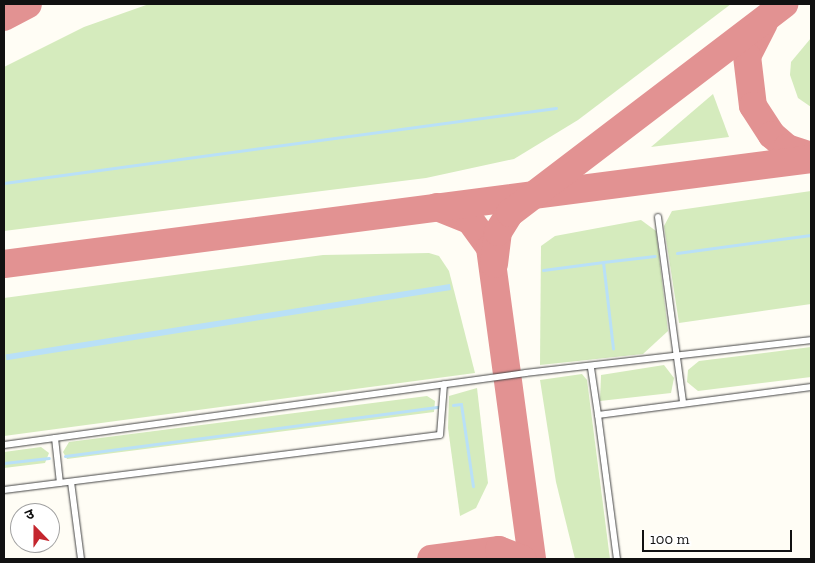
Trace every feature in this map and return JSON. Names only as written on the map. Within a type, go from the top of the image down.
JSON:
[{"type":"lane","points":[[658,217],[683,403]]},
{"type":"lane","points":[[4,445],[444,384],[678,358],[811,340]]},
{"type":"lane","points":[[591,368],[617,559]]},
{"type":"lane","points":[[4,490],[440,435],[444,384]]},
{"type":"lane","points":[[598,415],[811,387]]},
{"type":"lane","points":[[55,438],[60,483]]},
{"type":"lane","points":[[71,482],[81,559]]},
{"type":"green space","points":[[149,4],[731,4],[578,120],[514,159],[426,178],[4,231],[4,67],[84,27]]},
{"type":"green space","points":[[811,38],[811,107],[798,98],[790,75],[791,62]]},
{"type":"green space","points":[[713,94],[729,137],[651,147]]},
{"type":"green space","points":[[811,191],[811,304],[679,323],[664,226],[672,211]]},
{"type":"green space","points":[[641,220],[656,231],[668,331],[643,354],[540,365],[541,246],[555,236]]},
{"type":"green space","points":[[429,253],[439,256],[449,271],[475,373],[4,436],[4,298],[323,255]]},
{"type":"green space","points":[[811,347],[811,377],[698,391],[687,382],[688,370],[699,361]]},
{"type":"green space","points":[[664,365],[674,378],[671,393],[600,401],[601,375]]},
{"type":"green space","points":[[582,374],[587,380],[610,559],[575,559],[556,482],[540,380]]},
{"type":"green space","points":[[477,388],[488,483],[476,508],[460,516],[448,428],[449,396]]},
{"type":"green space","points":[[427,396],[435,401],[434,412],[67,459],[63,452],[69,442]]},
{"type":"green space","points":[[41,447],[49,453],[45,463],[4,468],[4,452]]},
{"type":"water","points":[[450,284],[451,290],[6,360],[6,354]]},
{"type":"waterway","points":[[4,183],[556,108]]},
{"type":"waterway","points":[[677,253],[811,235]]},
{"type":"waterway","points":[[603,262],[655,256]]},
{"type":"waterway","points":[[543,270],[603,262],[613,348]]},
{"type":"waterway","points":[[453,405],[461,404],[473,486]]},
{"type":"waterway","points":[[65,456],[439,407]]},
{"type":"waterway","points":[[4,463],[49,458]]},
{"type":"taxiway","points":[[4,17],[28,4]]},
{"type":"taxiway","points":[[494,264],[498,232],[510,213],[784,4]]},
{"type":"taxiway","points":[[764,23],[747,56],[753,106],[772,135],[787,148],[811,156]]},
{"type":"taxiway","points":[[4,264],[811,159]]},
{"type":"taxiway","points":[[437,207],[470,220],[490,248],[532,559]]},
{"type":"taxiway","points":[[431,559],[499,550],[522,559]]}]
